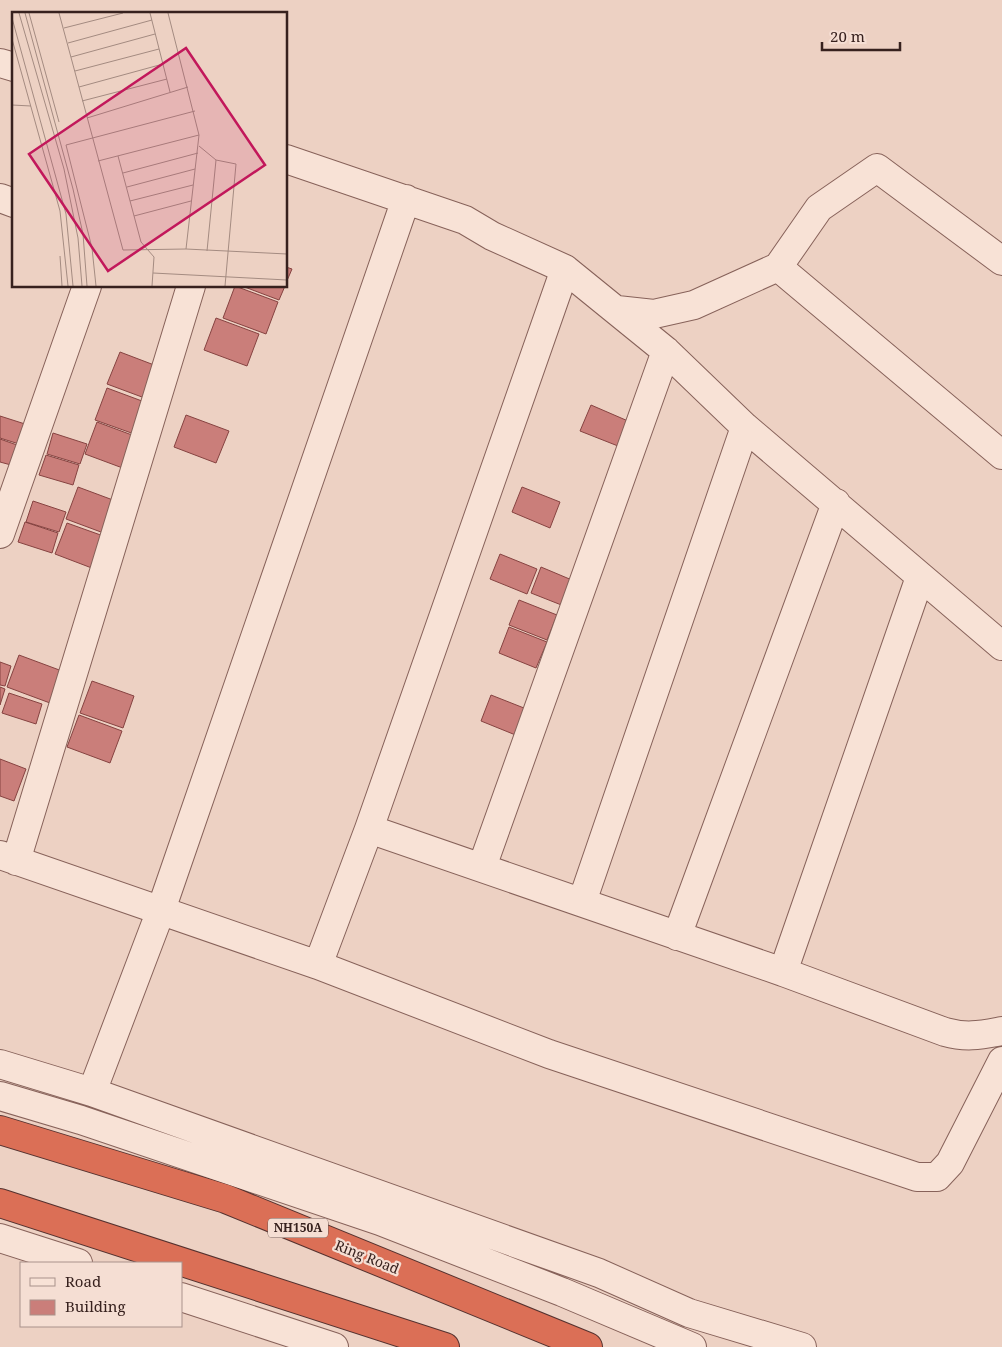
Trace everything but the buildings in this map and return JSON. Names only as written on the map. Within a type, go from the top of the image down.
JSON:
[{"type":"highway","name":"Ring Road","points":[[0,1130],[226,1199],[588,1347]]},
{"type":"highway","points":[[0,1203],[445,1347]]},
{"type":"street","points":[[0,63],[12,67]]},
{"type":"street","points":[[288,160],[465,220],[492,236],[565,269],[666,350],[745,427],[1002,646]]},
{"type":"street","points":[[617,310],[654,314],[694,305],[778,267],[819,208],[877,168],[1002,261]]},
{"type":"street","points":[[92,1092],[160,910],[406,199]]},
{"type":"street","points":[[778,267],[1002,455]]},
{"type":"street","points":[[318,965],[369,829],[565,269]]},
{"type":"street","points":[[0,534],[86,288]]},
{"type":"street","points":[[190,288],[8,858],[318,965],[549,1054],[918,1177],[937,1177],[950,1163],[1002,1061]]},
{"type":"street","points":[[482,866],[666,350]]},
{"type":"street","points":[[582,902],[745,427]]},
{"type":"street","points":[[677,936],[836,504]]},
{"type":"street","points":[[783,972],[920,577]]},
{"type":"street","points":[[369,829],[482,866],[960,1036],[974,1037],[1002,1031]]},
{"type":"street","points":[[0,1064],[92,1092],[599,1273],[688,1313],[802,1347]]},
{"type":"street","points":[[0,1096],[81,1120],[380,1221],[562,1292],[692,1347]]},
{"type":"street","points":[[0,1238],[75,1262]]},
{"type":"street","points":[[182,1297],[334,1347]]}]
